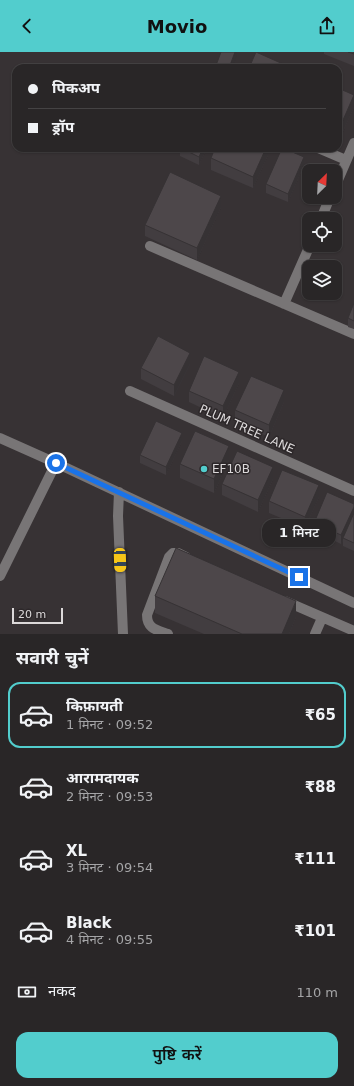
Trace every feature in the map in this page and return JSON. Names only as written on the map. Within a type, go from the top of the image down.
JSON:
[{"type":"street","points":[[342,170],[354,143]]},
{"type":"street","points":[[327,152],[346,160]]},
{"type":"street","points":[[150,246],[354,334]]},
{"type":"street","points":[[284,304],[307,252]]},
{"type":"street","name":"PLUM TREE LANE","points":[[130,391],[354,491]]},
{"type":"street","points":[[0,438],[119,492],[354,603]]},
{"type":"street","points":[[0,576],[56,463]]},
{"type":"street","points":[[119,492],[118,516],[123,634]]},
{"type":"street","points":[[168,634],[152,628],[147,621],[147,615],[169,557],[173,553],[178,553],[192,560]]},
{"type":"street","points":[[279,599],[354,632]]},
{"type":"street","points":[[315,634],[322,618]]},
{"type":"building","points":[[221,52],[235,52],[230,64],[216,64]]},
{"type":"building","points":[[256,52],[283,64],[251,64]]},
{"type":"building","points":[[342,90],[354,95],[342,122]]},
{"type":"building","points":[[189,152],[201,152],[199,157]]},
{"type":"building","points":[[213,152],[264,152],[253,177],[211,158]]},
{"type":"building","points":[[280,152],[292,152],[304,157],[288,194],[266,184]]},
{"type":"building","points":[[170,172],[221,196],[197,248],[145,225]]},
{"type":"building","points":[[354,303],[354,321],[348,318]]},
{"type":"building","points":[[158,336],[190,353],[174,385],[141,368]]},
{"type":"building","points":[[204,356],[239,372],[223,406],[189,391]]},
{"type":"building","points":[[251,376],[284,390],[269,425],[235,410]]},
{"type":"building","points":[[156,421],[182,433],[166,467],[140,455]]},
{"type":"building","points":[[195,431],[229,446],[214,479],[180,464]]},
{"type":"building","points":[[237,451],[273,467],[258,500],[222,484]]},
{"type":"building","points":[[282,470],[319,485],[305,517],[269,501]]},
{"type":"building","points":[[327,492],[354,504],[341,535],[314,523]]},
{"type":"building","points":[[354,513],[354,543],[343,538]]},
{"type":"building","points":[[176,548],[296,601],[282,634],[242,634],[155,596]]},
{"type":"place","name":"EF10B","points":[[204,469]]},
{"type":"route","points":[[56,463],[299,577]]}]
